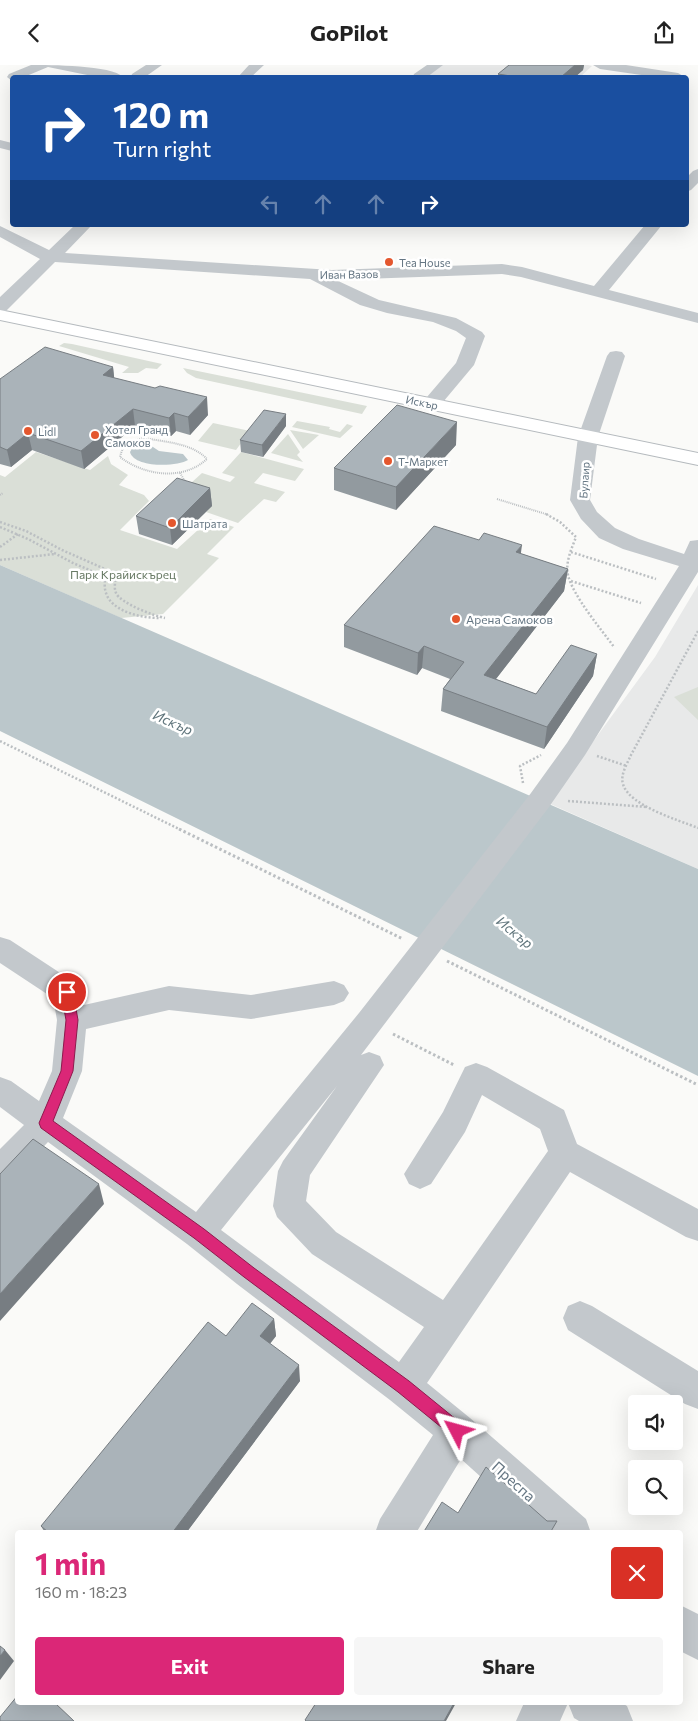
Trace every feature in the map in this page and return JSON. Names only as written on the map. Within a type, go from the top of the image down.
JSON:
[{"type":"main road","name":"Искър","points":[[0,315],[698,459]]},
{"type":"street","points":[[19,75],[43,65]]},
{"type":"street","points":[[53,65],[106,75]]},
{"type":"street","points":[[140,75],[155,65]]},
{"type":"street","points":[[246,75],[257,65]]},
{"type":"street","points":[[422,75],[436,65]]},
{"type":"street","points":[[600,65],[664,75]]},
{"type":"street","points":[[679,75],[688,65]]},
{"type":"street","points":[[689,184],[698,173]]},
{"type":"street","points":[[0,307],[82,227]]},
{"type":"street","points":[[598,292],[652,227]]},
{"type":"street","name":"Иван Вазов","points":[[0,231],[49,257],[312,274],[502,269],[522,272],[698,318]]},
{"type":"street","points":[[312,274],[374,305],[440,317],[463,326],[476,336],[465,365],[431,404]]},
{"type":"street","name":"Булаир","points":[[616,356],[588,437],[580,500],[588,515],[607,533],[631,544],[696,558]]},
{"type":"street","points":[[199,1233],[370,1022],[542,797],[576,749],[696,558]]},
{"type":"street","points":[[0,948],[67,992],[72,1020],[67,1071],[45,1123],[0,1171]]},
{"type":"street","points":[[72,1020],[169,998],[251,1007],[334,993]]},
{"type":"street","points":[[369,1065],[294,1171],[289,1207],[324,1243],[447,1322]]},
{"type":"street","points":[[420,1174],[454,1123],[476,1076],[553,1120],[565,1153],[698,1226]]},
{"type":"street","name":"Преспа","points":[[0,1090],[199,1233],[249,1273],[403,1387],[457,1431],[569,1530]]},
{"type":"street","points":[[403,1387],[565,1153]]},
{"type":"street","points":[[580,1318],[698,1391]]},
{"type":"street","points":[[396,1530],[457,1431]]},
{"type":"street","points":[[683,1628],[698,1640]]},
{"type":"street","points":[[537,1721],[546,1705]]},
{"type":"street","points":[[592,1705],[612,1721]]},
{"type":"path","points":[[144,438],[204,453],[207,459],[195,469],[180,473],[148,471],[127,464],[120,457],[122,448],[131,441],[144,438]]},
{"type":"path","points":[[180,473],[188,487]]},
{"type":"path","points":[[496,499],[553,517],[566,524],[576,537],[571,551],[568,574],[571,581],[628,668]]},
{"type":"path","points":[[0,522],[32,533],[62,550],[114,573],[116,578],[114,589],[117,596],[151,615],[165,618],[138,616],[111,602],[105,594],[105,577],[56,554],[18,533],[0,527]]},
{"type":"path","points":[[0,547],[18,533]]},
{"type":"path","points":[[571,551],[678,586]]},
{"type":"path","points":[[0,560],[56,554]]},
{"type":"path","points":[[571,581],[663,610]]},
{"type":"path","points":[[698,631],[623,773],[623,785],[629,796],[648,807],[698,828]]},
{"type":"path","points":[[0,741],[427,946],[698,1085]]},
{"type":"path","points":[[576,749],[627,766]]},
{"type":"path","points":[[520,767],[522,782],[542,797],[587,803],[648,807]]},
{"type":"path","points":[[370,1022],[476,1076]]},
{"type":"shaded area","points":[[439,65],[592,66],[582,75],[426,75]]},
{"type":"shaded area","points":[[698,585],[698,869],[548,803],[655,657]]},
{"type":"green space","points":[[64,343],[162,364],[157,369],[146,368],[138,373],[122,373],[129,367],[59,346]]},
{"type":"green space","points":[[183,368],[367,406],[362,414],[196,378],[187,373]]},
{"type":"green space","points":[[297,421],[330,427],[329,429],[340,432],[347,424],[353,426],[340,438],[292,427]]},
{"type":"green space","points":[[213,423],[250,431],[236,450],[198,441]]},
{"type":"green space","points":[[290,430],[319,435],[303,449]]},
{"type":"green space","points":[[288,434],[300,452],[297,455],[303,462],[271,453]]},
{"type":"green space","name":"Парк Крайискърец","points":[[36,452],[90,470],[108,456],[111,464],[128,475],[119,485],[144,495],[149,501],[120,530],[177,549],[210,519],[234,527],[207,554],[219,558],[163,614],[121,618],[0,565],[0,475],[5,477]]},
{"type":"green space","points":[[241,452],[304,469],[295,481],[263,473],[254,483],[285,492],[276,502],[264,499],[238,523],[206,512],[211,506],[191,483],[202,473],[230,482],[235,477],[222,473]]},
{"type":"green space","points":[[698,687],[698,720],[674,697]]},
{"type":"water","points":[[150,445],[159,451],[183,454],[188,460],[166,465],[139,461],[130,452],[133,447]]},
{"type":"water","points":[[0,565],[698,869],[698,1076],[0,731]]},
{"type":"building","points":[[509,65],[575,65],[563,75],[498,74]]},
{"type":"building","points":[[45,347],[113,367],[103,375],[155,388],[160,386],[207,397],[188,417],[174,413],[169,418],[133,409],[81,451],[28,433],[7,450],[0,447],[0,379]]},
{"type":"building","points":[[397,405],[457,422],[396,487],[334,468]]},
{"type":"building","points":[[264,410],[286,414],[262,445],[240,440]]},
{"type":"building","points":[[177,478],[210,488],[170,528],[136,516]]},
{"type":"building","name":"Арена Самоков","points":[[434,526],[479,540],[484,533],[522,545],[516,552],[568,569],[484,675],[536,694],[571,645],[597,654],[547,727],[443,689],[464,662],[424,646],[418,653],[344,625]]},
{"type":"building","points":[[33,1139],[99,1184],[0,1294],[0,1174]]},
{"type":"building","points":[[252,1303],[274,1319],[260,1336],[299,1365],[174,1530],[46,1530],[41,1526],[208,1322],[226,1336]]},
{"type":"building","points":[[486,1467],[547,1521],[557,1521],[552,1530],[425,1530],[442,1502],[458,1513]]},
{"type":"building","points":[[0,1646],[5,1650],[0,1656]]},
{"type":"building","points":[[15,1699],[15,1705],[57,1705],[74,1721],[0,1721],[0,1717]]},
{"type":"building","points":[[315,1705],[453,1705],[444,1721],[305,1720]]},
{"type":"place","name":"Tea House","points":[[389,262]]},
{"type":"place","name":"Lidl","points":[[28,431]]},
{"type":"place","name":"Хотел Гранд Самоков","points":[[95,435]]},
{"type":"place","name":"Т-Маркет","points":[[388,461]]},
{"type":"place","name":"Шатрата","points":[[172,523]]},
{"type":"place","name":"Арена Самоков","points":[[456,619]]},
{"type":"route","points":[[67,992],[72,1020],[67,1071],[45,1123],[199,1233],[249,1273],[403,1387],[457,1431]]}]
